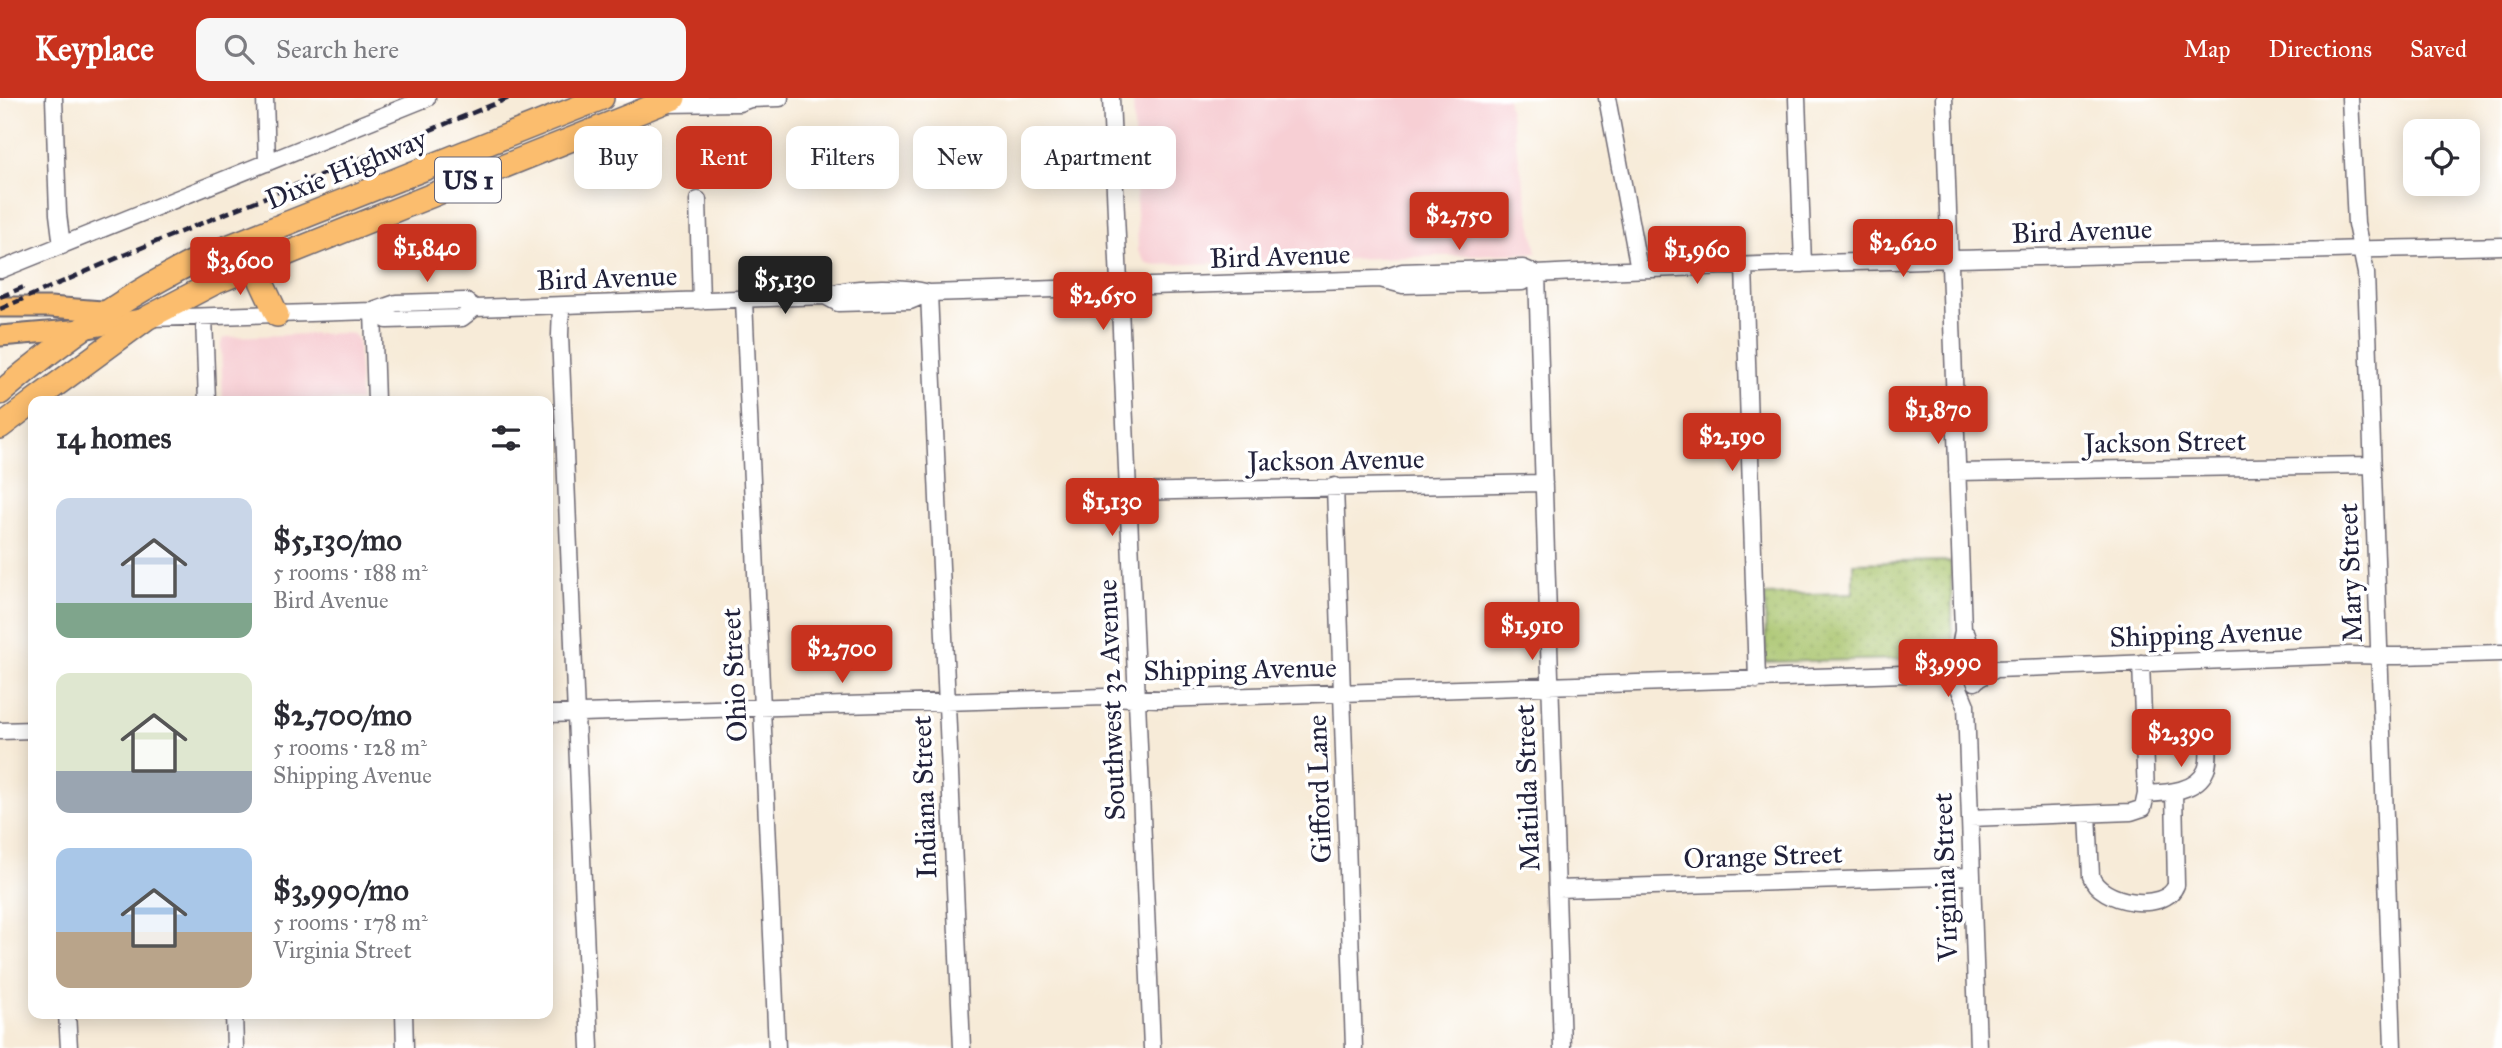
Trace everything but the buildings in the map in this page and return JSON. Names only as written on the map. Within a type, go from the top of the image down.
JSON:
[{"type":"highway","name":"Dixie Highway","points":[[83,329],[173,272],[205,256],[601,98]]},
{"type":"highway","name":"US 1","points":[[42,396],[147,318],[214,283],[667,101]]},
{"type":"highway","points":[[263,263],[261,281],[277,315]]},
{"type":"highway","name":"US 1","points":[[0,393],[83,329]]},
{"type":"highway","name":"US 1","points":[[0,427],[28,407]]},
{"type":"main road","points":[[0,307],[109,311],[147,318]]},
{"type":"main road","points":[[0,337],[83,329],[147,318]]},
{"type":"street","points":[[54,98],[58,214],[62,246]]},
{"type":"street","points":[[265,98],[267,163]]},
{"type":"street","points":[[0,270],[427,98]]},
{"type":"street","points":[[667,101],[739,103],[750,98],[780,98]]},
{"type":"street","name":"Southwest 32 Avenue","points":[[1111,98],[1152,1048]]},
{"type":"street","points":[[1607,98],[1639,270]]},
{"type":"street","points":[[1797,98],[1803,264]]},
{"type":"street","points":[[1944,98],[1963,631],[1967,635],[1965,670]]},
{"type":"street","name":"Mary Street","points":[[2350,98],[2356,224],[2366,273],[2393,1048]]},
{"type":"street","points":[[698,200],[701,301]]},
{"type":"street","name":"Bird Avenue","points":[[147,318],[373,312],[396,303],[465,301],[475,308],[561,306],[825,296],[836,291],[911,288],[929,293],[1381,279],[1402,272],[1523,268],[1537,274],[1803,264],[2502,246]]},
{"type":"street","points":[[1744,266],[1757,680]]},
{"type":"street","name":"Matilda Street","points":[[1537,274],[1562,1048]]},
{"type":"street","name":"Indiana Street","points":[[929,293],[961,1048]]},
{"type":"street","name":"Ohio Street","points":[[744,300],[776,1048]]},
{"type":"street","points":[[561,306],[560,335],[590,1048]]},
{"type":"street","points":[[373,312],[376,396]]},
{"type":"street","points":[[204,317],[207,396]]},
{"type":"street","name":"Jackson Street","points":[[1957,472],[2372,465]]},
{"type":"street","name":"Jackson Avenue","points":[[1128,492],[1544,483]]},
{"type":"street","name":"Gifford Lane","points":[[1335,486],[1354,1048]]},
{"type":"street","name":"Shipping Avenue","points":[[553,714],[1757,680],[1933,673],[1935,669],[1965,670],[1993,665],[1996,669],[2502,653]]},
{"type":"street","points":[[1970,818],[2139,811],[2145,805],[2146,794],[2141,663]]},
{"type":"street","name":"Virginia Street","points":[[1965,670],[1969,702],[1966,705],[1978,1048]]},
{"type":"street","points":[[0,731],[28,730]]},
{"type":"street","points":[[2146,794],[2174,792],[2193,783],[2207,770],[2208,736]]},
{"type":"street","points":[[2088,814],[2091,876],[2098,888],[2115,898],[2127,901],[2154,900],[2171,894],[2177,877],[2174,792]]},
{"type":"street","name":"Orange Street","points":[[1557,889],[1972,876]]},
{"type":"street","points":[[67,1019],[69,1048]]},
{"type":"street","points":[[234,1019],[235,1048]]},
{"type":"street","points":[[404,1019],[405,1048]]},
{"type":"shaded area","points":[[1133,98],[1507,98],[1537,253],[1152,265],[1145,262],[1138,251],[1136,189],[1176,189],[1176,126],[1134,126]]},
{"type":"shaded area","points":[[354,334],[358,340],[360,396],[223,396],[221,344],[227,337]]},
{"type":"green space","points":[[1951,561],[1953,658],[1766,662],[1765,595],[1853,593],[1853,563]]},
{"type":"railway","points":[[0,309],[131,252],[509,98]]},
{"type":"railway","points":[[0,297],[24,287]]}]
